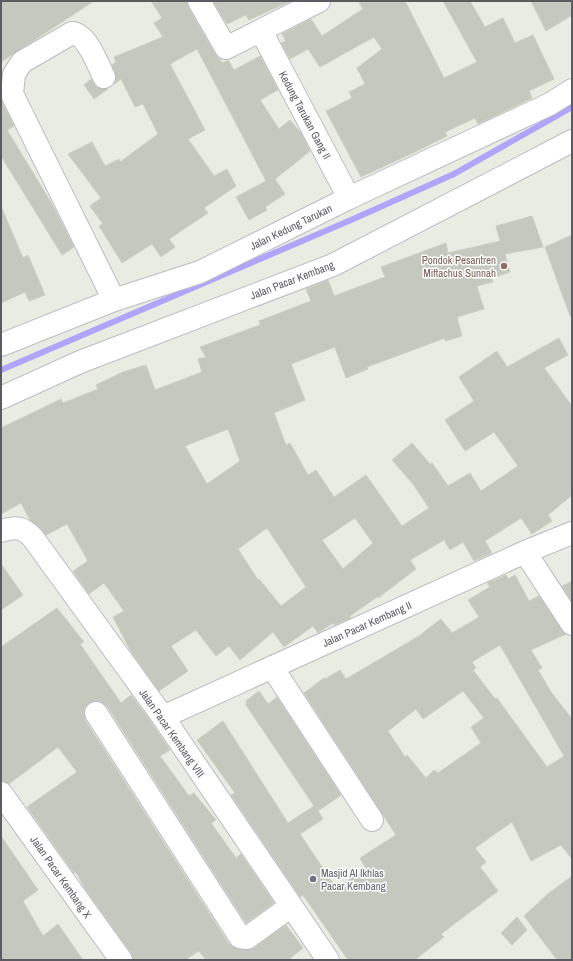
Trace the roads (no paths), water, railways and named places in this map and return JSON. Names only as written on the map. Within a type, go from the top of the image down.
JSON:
[{"type":"street","points":[[199,1],[226,48],[319,1]]},
{"type":"street","name":"Kedung Tarukan Gang II","points":[[261,31],[349,198]]},
{"type":"street","points":[[104,77],[93,54],[81,36],[72,33],[22,62],[14,74],[12,94],[114,300]]},
{"type":"street","name":"Jalan Kedung Tarukan","points":[[1,345],[114,300],[200,272],[349,198],[550,104],[572,90]]},
{"type":"street","name":"Jalan Pacar Kembang","points":[[1,398],[80,362],[334,265],[572,141]]},
{"type":"street","name":"Jalan Pacar Kembang VIII","points":[[1,530],[13,527],[20,528],[33,538],[163,717],[328,960]]},
{"type":"street","name":"Jalan Pacar Kembang II","points":[[163,717],[272,666],[572,532]]},
{"type":"street","points":[[525,552],[572,624]]},
{"type":"street","points":[[272,666],[372,820]]},
{"type":"street","points":[[96,713],[240,937],[247,938],[291,906]]},
{"type":"street","name":"Jalan Pacar Kembang X","points":[[1,793],[121,960]]},
{"type":"waterway","points":[[1,370],[351,220],[454,174],[572,107]]},
{"type":"place","name":"Pondok Pesantren Miftachus Sunnah","points":[[504,266]]},
{"type":"place","name":"Masjid Al Ikhlas Pacar Kembang","points":[[313,879]]}]
